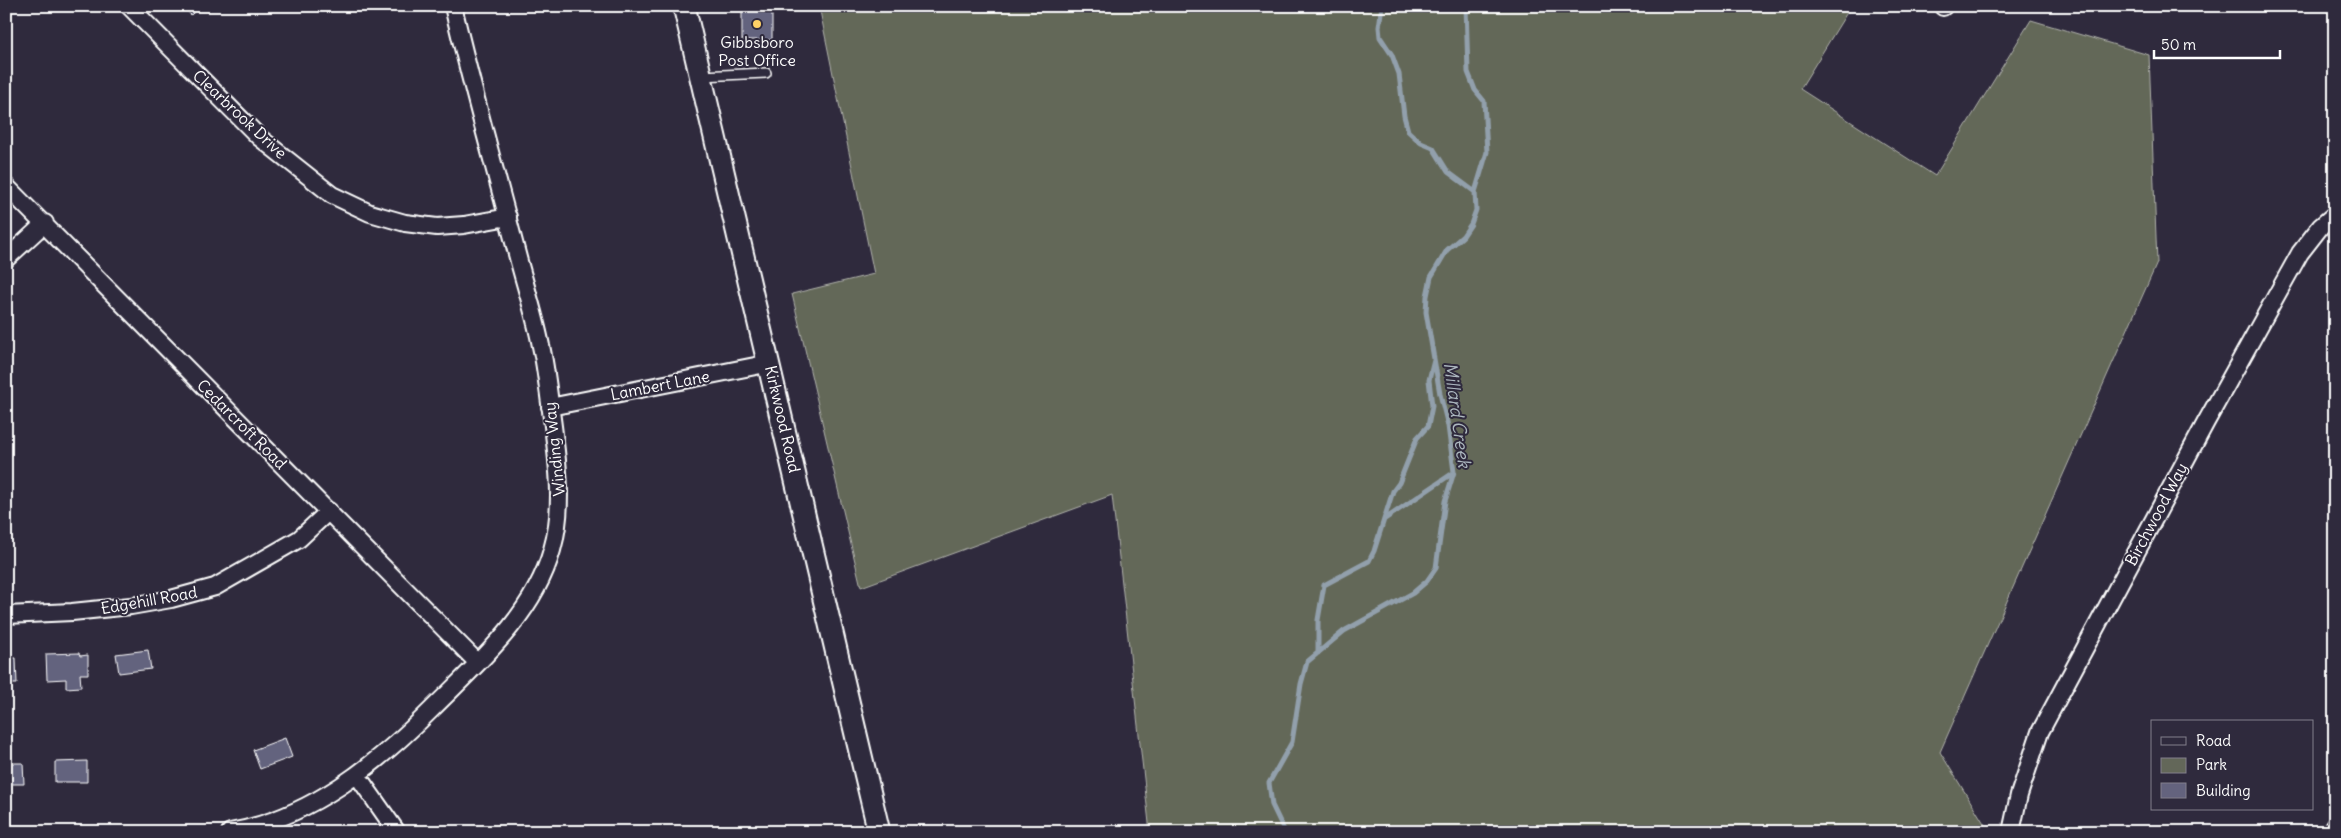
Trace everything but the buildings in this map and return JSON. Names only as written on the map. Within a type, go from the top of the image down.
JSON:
[{"type":"street","name":"Clearbrook Drive","points":[[129,6],[260,138],[332,195],[370,213],[405,223],[437,226],[464,225],[508,217]]},
{"type":"street","name":"Winding Way","points":[[230,832],[282,818],[318,801],[357,775],[420,721],[478,663],[512,624],[537,587],[552,550],[560,506],[557,454],[541,346],[453,6]]},
{"type":"street","name":"Kirkwood Road","points":[[684,6],[879,832]]},
{"type":"street","name":"Cedarcroft Road","points":[[6,186],[478,663]]},
{"type":"street","name":"Birchwood Way","points":[[2011,832],[2019,795],[2040,732],[2206,422],[2300,253],[2321,226],[2335,214]]},
{"type":"street","points":[[6,259],[44,223]]},
{"type":"street","name":"Lambert Lane","points":[[550,407],[770,364]]},
{"type":"street","name":"Edgehill Road","points":[[6,615],[72,612],[131,606],[172,599],[215,587],[299,539],[329,511]]},
{"type":"street","points":[[357,775],[396,832]]},
{"type":"street","points":[[2330,832],[2335,824]]},
{"type":"lane","points":[[701,76],[766,73]]},
{"type":"green space","points":[[819,6],[1851,6],[1800,89],[1935,176],[2031,20],[2149,55],[2157,263],[1940,752],[1985,825],[1984,832],[1150,832],[1112,495],[861,587],[792,294],[874,274]]},
{"type":"waterway","points":[[1382,6],[1379,27],[1380,37],[1392,55],[1399,74],[1404,116],[1408,131],[1421,143],[1433,148],[1448,172],[1475,192]]},
{"type":"waterway","name":"Millard Creek","points":[[1285,832],[1272,805],[1269,783],[1292,742],[1301,684],[1307,662],[1344,631],[1413,593],[1427,581],[1436,568],[1445,501],[1454,472],[1448,426],[1440,394],[1426,312],[1427,296],[1431,277],[1447,250],[1463,236],[1471,224],[1476,210],[1475,192],[1487,152],[1484,101],[1475,90],[1468,72],[1466,6]]},
{"type":"waterway","points":[[1318,653],[1318,620],[1324,585],[1369,561],[1374,551],[1393,491],[1399,483],[1417,438],[1428,426],[1432,406],[1429,380],[1434,360]]},
{"type":"waterway","points":[[1385,519],[1453,473]]},
{"type":"place","name":"Gibbsboro Post Office","points":[[757,24]]}]
